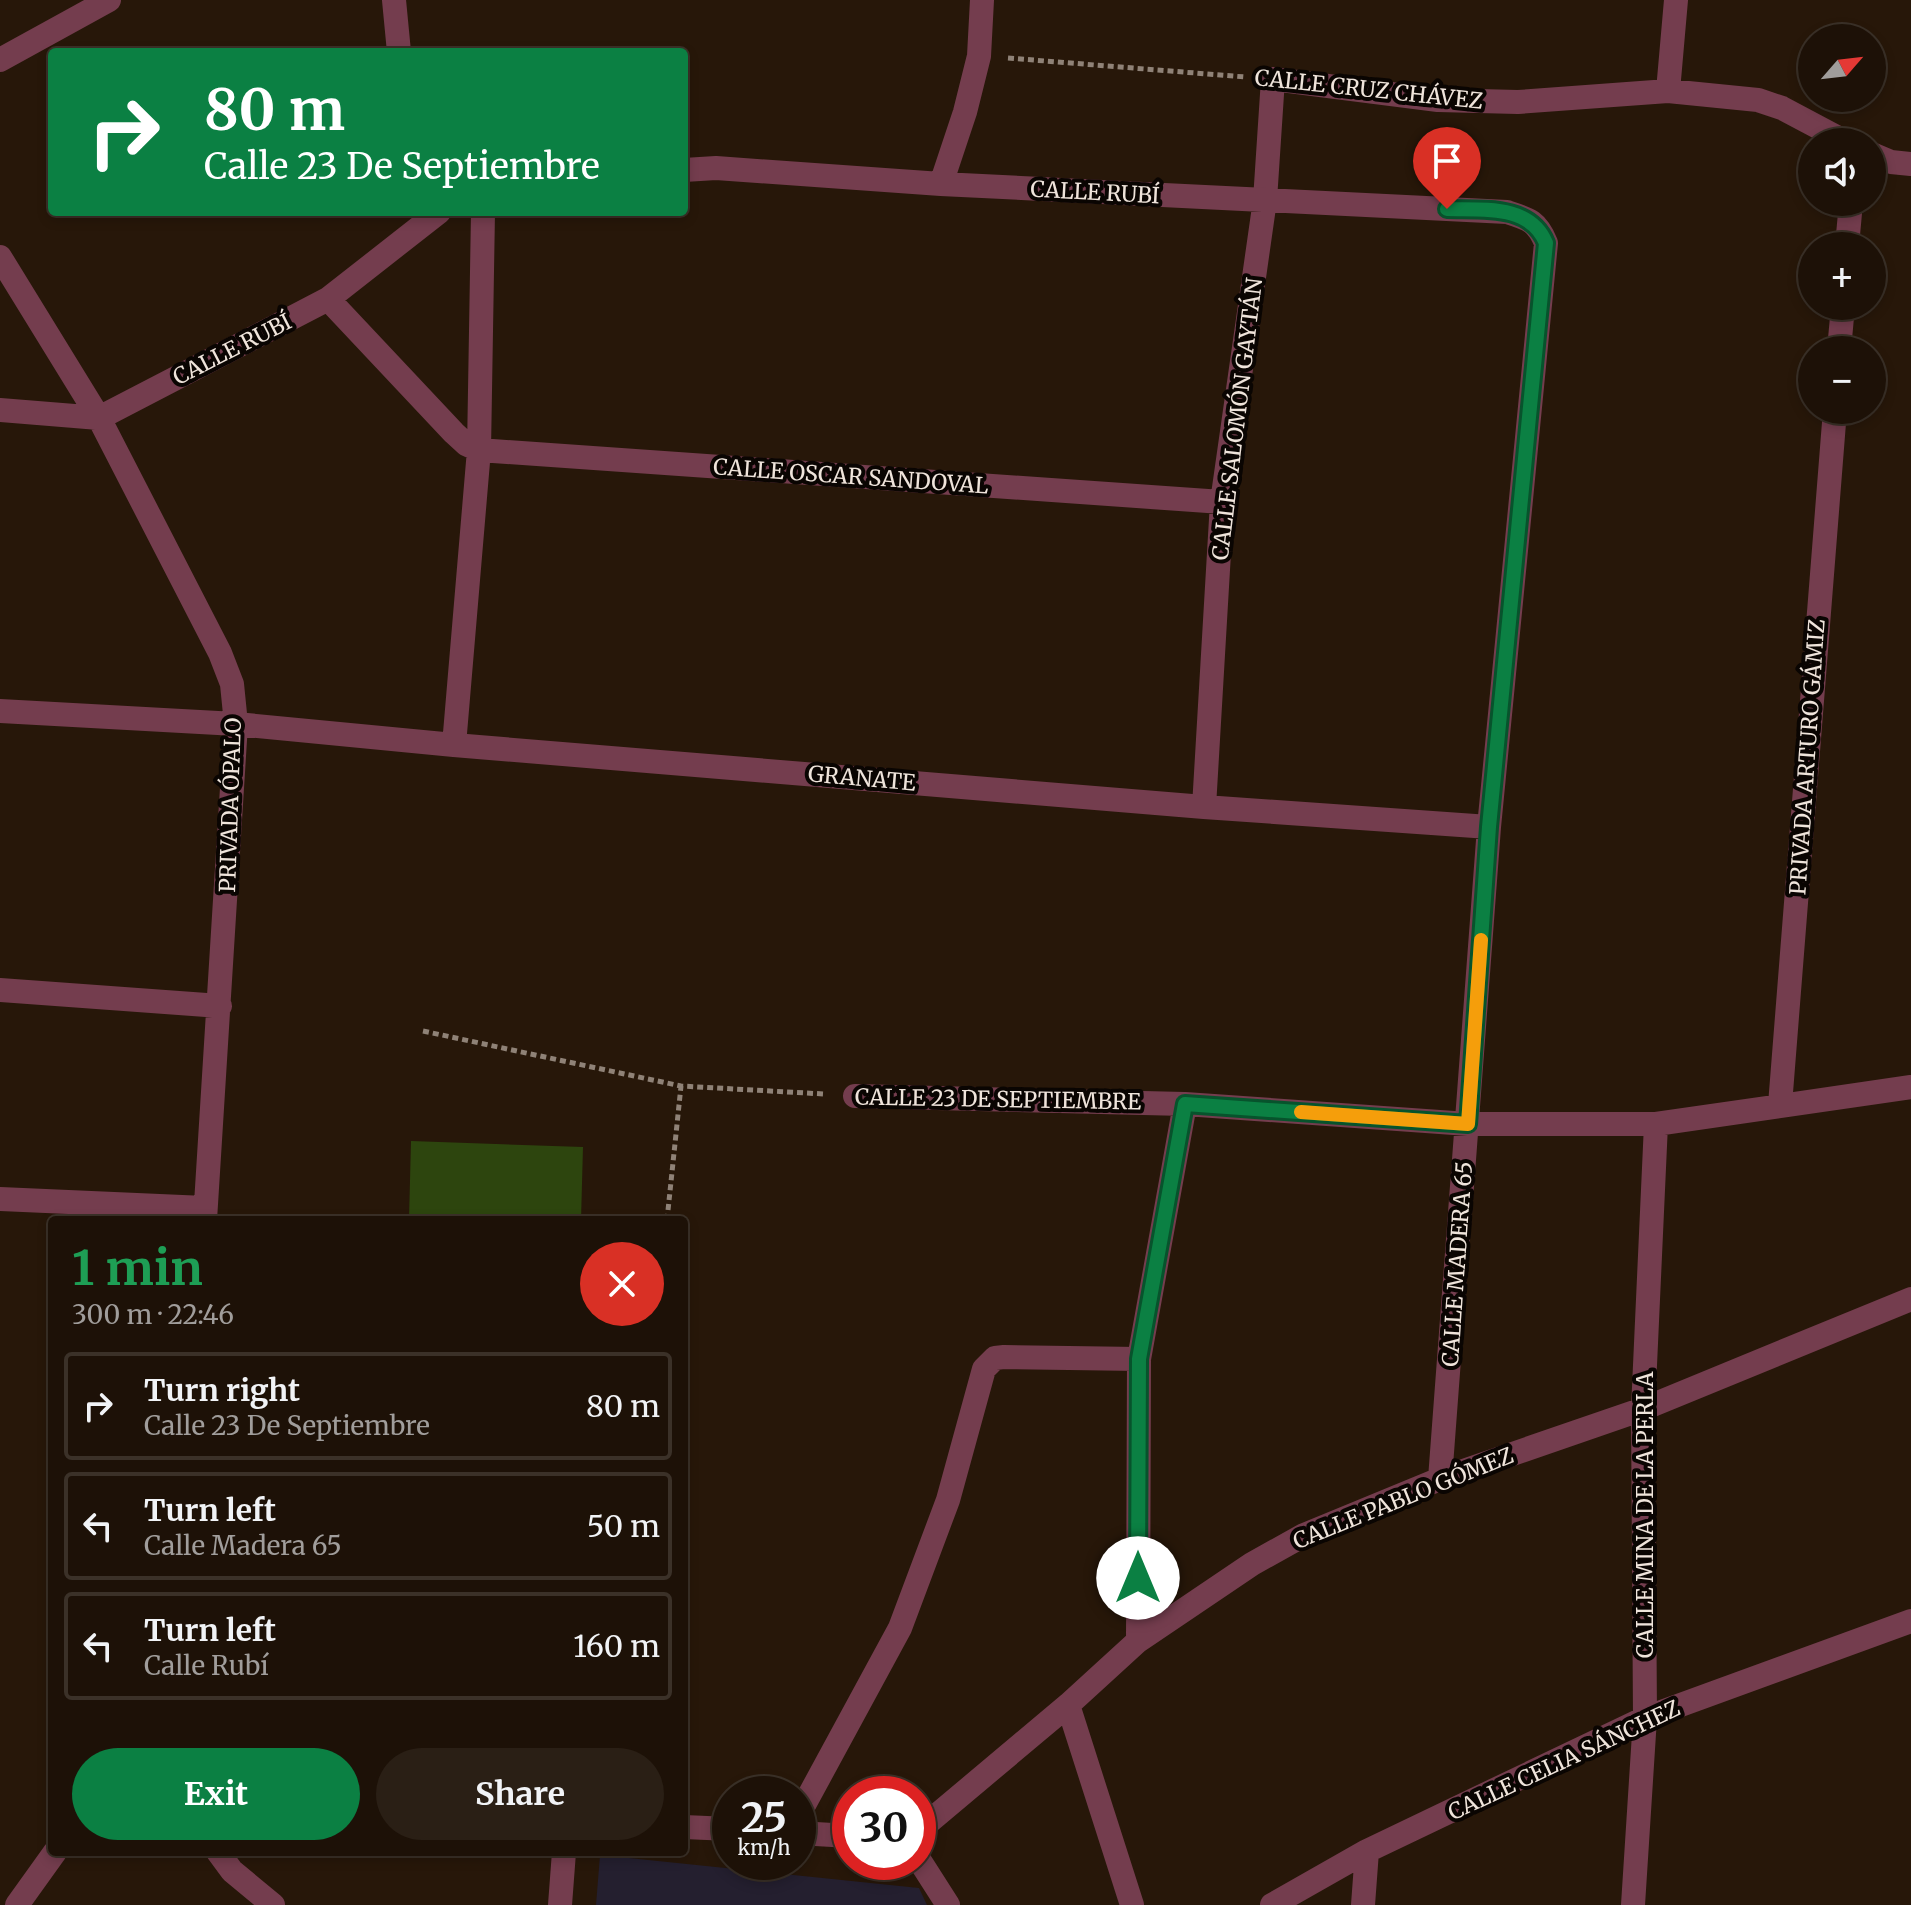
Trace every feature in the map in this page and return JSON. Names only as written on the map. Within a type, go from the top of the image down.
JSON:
[{"type":"street","points":[[0,60],[109,0]]},
{"type":"street","points":[[394,0],[399,48]]},
{"type":"street","points":[[941,184],[965,112],[979,56],[982,0]]},
{"type":"street","points":[[1668,91],[1676,0]]},
{"type":"street","name":"CALLE CRUZ CHÁVEZ","points":[[1273,79],[1438,100],[1518,102],[1668,91],[1758,100],[1782,108],[1820,128]]},
{"type":"street","name":"CALLE SALOMÓN GAYTÁN","points":[[1204,807],[1222,502],[1265,200],[1273,79]]},
{"type":"street","points":[[1886,160],[1911,164]]},
{"type":"street","name":"CALLE RUBÍ","points":[[688,170],[716,168],[941,184],[1507,212]]},
{"type":"street","name":"CALLE MADERA 65","points":[[1440,1479],[1489,827],[1546,243],[1540,228],[1529,219],[1507,212]]},
{"type":"street","name":"CALLE RUBÍ","points":[[99,418],[328,299],[434,216]]},
{"type":"street","points":[[454,745],[479,450],[483,216]]},
{"type":"street","name":"PRIVADA ÓPALO","points":[[0,257],[99,418],[220,653],[232,684],[236,724],[205,1214]]},
{"type":"street","points":[[328,299],[454,433],[479,450]]},
{"type":"street","points":[[0,410],[99,418]]},
{"type":"street","name":"PRIVADA ARTURO GÁMIZ","points":[[1780,1105],[1834,424]]},
{"type":"street","name":"CALLE OSCAR SANDOVAL","points":[[479,450],[1222,502]]},
{"type":"street","name":"GRANATE","points":[[0,711],[236,724],[1204,807],[1489,827]]},
{"type":"street","points":[[0,990],[220,1006]]},
{"type":"street","name":"CALLE 23 DE SEPTIEMBRE","points":[[855,1096],[1185,1104],[1468,1124],[1656,1124],[1911,1087]]},
{"type":"street","points":[[1138,1641],[1139,1359],[1185,1104]]},
{"type":"street","name":"CALLE MINA DE LA PERLA","points":[[1633,1905],[1645,1718],[1643,1409],[1656,1124]]},
{"type":"street","points":[[0,1199],[205,1214]]},
{"type":"street","name":"CALLE PABLO GÓMEZ","points":[[936,1816],[1068,1705],[1138,1641],[1252,1564],[1304,1535],[1440,1479],[1643,1409],[1911,1299]]},
{"type":"street","points":[[816,1783],[900,1628],[948,1500],[984,1369],[989,1362],[1004,1357],[1139,1359]]},
{"type":"street","name":"CALLE CELIA SÁNCHEZ","points":[[1272,1905],[1367,1851],[1645,1718],[1911,1621]]},
{"type":"street","points":[[1068,1705],[1132,1905]]},
{"type":"street","points":[[688,1827],[712,1828]]},
{"type":"street","points":[[1363,1905],[1367,1851]]},
{"type":"street","points":[[17,1905],[52,1856]]},
{"type":"street","points":[[221,1856],[232,1871],[273,1905]]},
{"type":"street","points":[[560,1905],[564,1856]]},
{"type":"street","points":[[932,1880],[948,1905]]},
{"type":"path","name":"CALLE CRUZ CHÁVEZ","points":[[979,56],[1273,79]]},
{"type":"path","name":"CALLE 23 DE SEPTIEMBRE","points":[[423,1031],[681,1086],[855,1096]]},
{"type":"path","points":[[667,1216],[681,1086]]},
{"type":"shaded area","points":[[600,1856],[610,1856],[712,1867],[712,1880],[816,1880],[816,1877],[919,1888],[927,1905],[596,1905]]},
{"type":"green space","points":[[411,1141],[583,1147],[581,1216],[409,1216]]},
{"type":"slow traffic","points":[[1301,1112],[1468,1124],[1481,940]]},
{"type":"route","points":[[1138,1578],[1139,1359],[1185,1104],[1468,1124],[1489,827],[1546,243],[1540,228],[1529,219],[1507,212],[1447,209]]}]
